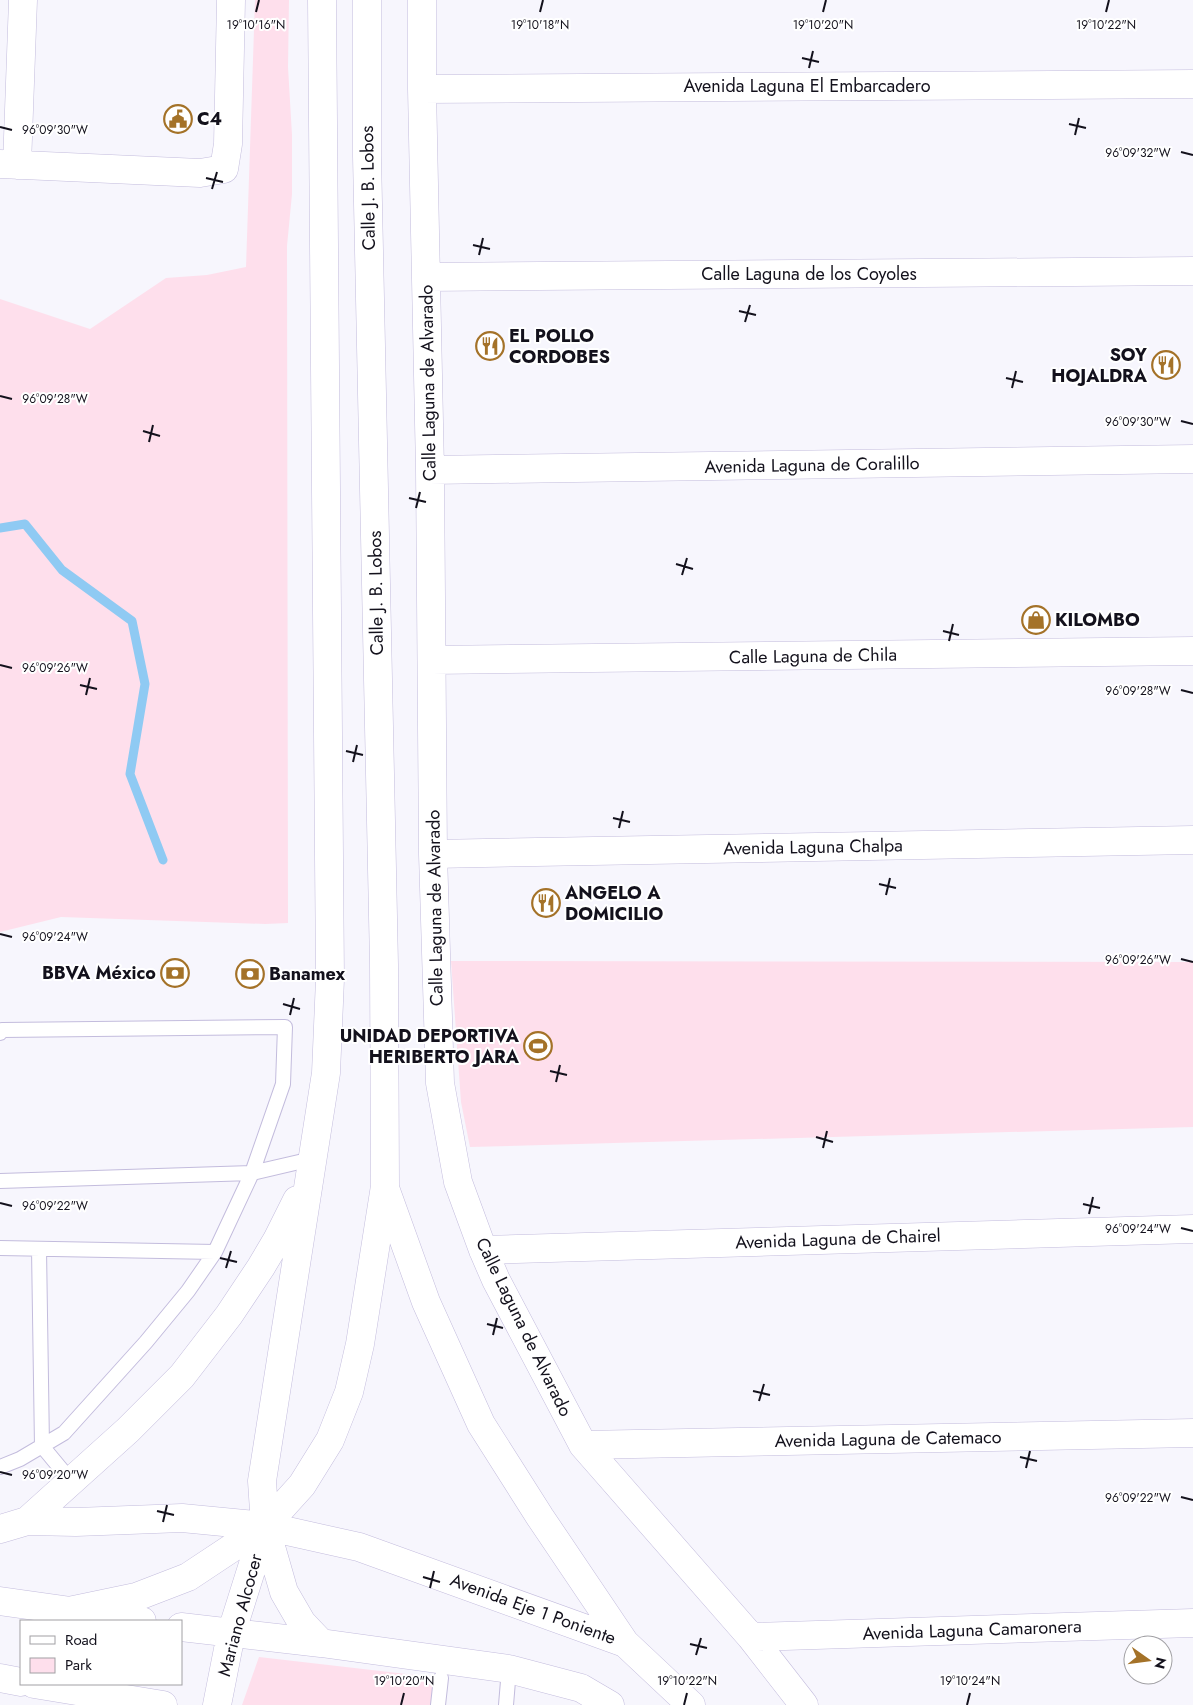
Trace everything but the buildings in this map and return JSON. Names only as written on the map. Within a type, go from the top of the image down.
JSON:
[{"type":"street","points":[[23,0],[9,164],[200,173],[224,169],[228,144],[231,0]]},
{"type":"street","points":[[321,1643],[302,1623],[284,1592],[265,1526],[262,1481],[326,1072],[330,979],[322,0]]},
{"type":"street","name":"Calle J. B. Lobos","points":[[367,0],[367,156],[384,954],[384,1186]]},
{"type":"street","name":"Calle Laguna de Alvarado","points":[[422,0],[422,89],[430,470],[433,854],[440,1083],[458,1182],[496,1280],[583,1444],[751,1637],[804,1705]]},
{"type":"street","name":"Avenida Laguna El Embarcadero","points":[[422,89],[1193,84]]},
{"type":"street","name":"Calle Laguna de los Coyoles","points":[[426,277],[1193,271]]},
{"type":"street","name":"Avenida Laguna de Coralillo","points":[[430,470],[1193,459]]},
{"type":"street","name":"Calle Laguna de Chila","points":[[432,660],[1193,651]]},
{"type":"street","name":"Avenida Laguna Chalpa","points":[[433,854],[1193,840]]},
{"type":"street","points":[[27,1521],[128,1430],[182,1376],[229,1315],[277,1240],[292,1213],[312,1159]]},
{"type":"street","points":[[69,1611],[136,1596],[188,1577],[265,1526],[302,1485],[330,1440],[349,1392],[360,1344],[384,1186]]},
{"type":"street","points":[[384,1186],[426,1302],[481,1424],[540,1517],[625,1642],[691,1705]]},
{"type":"street","name":"Avenida Laguna de Chairel","points":[[483,1250],[1193,1229]]},
{"type":"street","name":"Avenida Laguna de Catemaco","points":[[583,1444],[1193,1433]]},
{"type":"street","name":"Avenida Eje 1 Poniente","points":[[0,1529],[27,1521],[76,1522],[182,1518],[265,1526],[359,1547],[625,1642]]},
{"type":"street","name":"Mariano Alcocer","points":[[217,1705],[231,1634],[265,1526]]},
{"type":"street","points":[[0,1601],[135,1620]]},
{"type":"street","name":"Avenida Laguna Camaronera","points":[[751,1637],[1193,1623]]},
{"type":"street","points":[[182,1627],[321,1643],[509,1669],[581,1688],[610,1705]]},
{"type":"street","points":[[0,1678],[20,1682]]},
{"type":"street","points":[[40,1685],[163,1705]]},
{"type":"lane","points":[[0,1033],[2,1030],[284,1027],[283,1084],[252,1173],[215,1252],[188,1291],[116,1376],[64,1433],[20,1459],[0,1467]]},
{"type":"lane","points":[[0,1181],[252,1173],[312,1159]]},
{"type":"lane","points":[[0,1248],[215,1252]]},
{"type":"lane","points":[[39,1249],[42,1446],[71,1481]]},
{"type":"lane","points":[[506,1705],[509,1669]]},
{"type":"lane","points":[[438,1705],[441,1678]]},
{"type":"green space","points":[[255,0],[289,0],[288,67],[292,135],[292,194],[287,246],[288,923],[265,924],[61,917],[0,932],[0,299],[90,329],[166,278],[207,275],[246,267]]},
{"type":"green space","points":[[451,961],[1193,962],[1193,1127],[470,1147],[461,1102]]},
{"type":"green space","points":[[259,1657],[441,1678],[435,1705],[242,1705]]},
{"type":"waterway","points":[[0,528],[25,524],[62,570],[132,621],[145,684],[130,774],[163,860]]},
{"type":"place","name":"C4","points":[[178,119]]},
{"type":"place","name":"EL POLLO CORDOBES","points":[[490,346]]},
{"type":"place","name":"SOY HOJALDRA","points":[[1166,365]]},
{"type":"place","name":"KILOMBO","points":[[1036,620]]},
{"type":"place","name":"ANGELO A DOMICILIO","points":[[546,903]]},
{"type":"place","name":"BBVA México","points":[[175,973]]},
{"type":"place","name":"Banamex","points":[[250,974]]},
{"type":"place","name":"UNIDAD DEPORTIVA HERIBERTO JARA","points":[[538,1046]]}]
